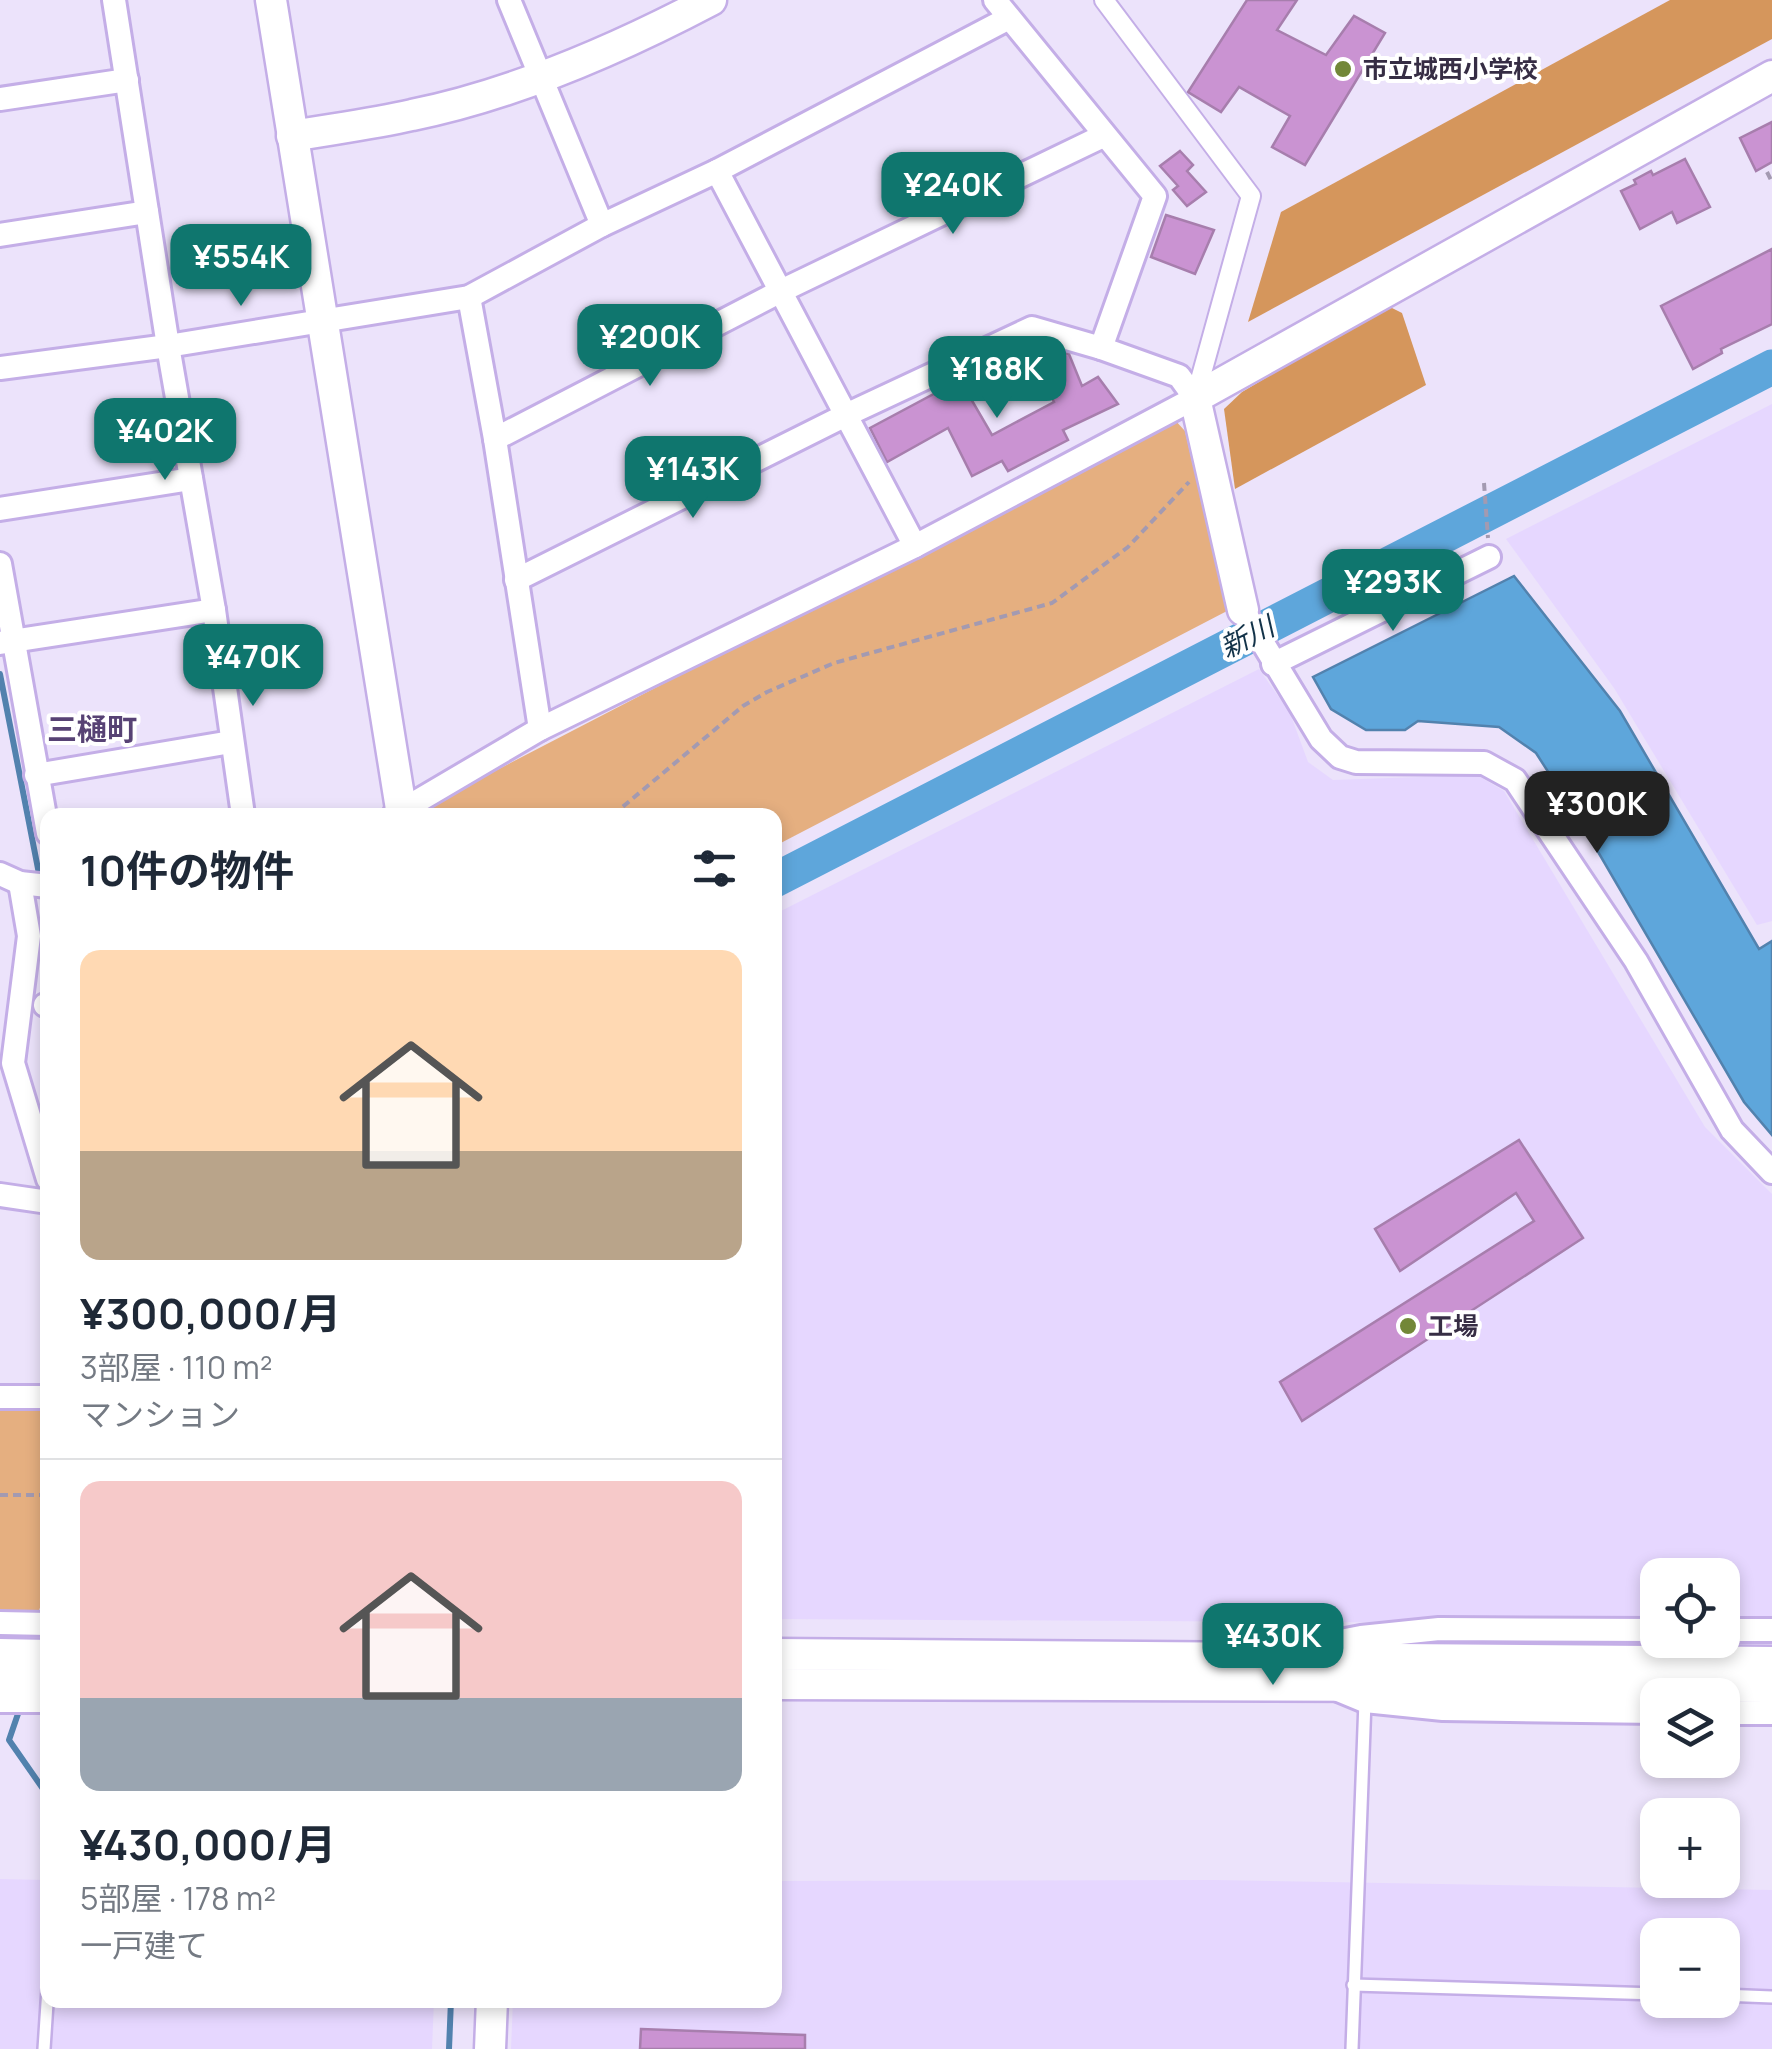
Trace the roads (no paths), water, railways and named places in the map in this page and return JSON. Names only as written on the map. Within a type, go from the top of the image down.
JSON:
[{"type":"street","points":[[114,0],[214,610],[241,808]]},
{"type":"street","points":[[271,0],[398,808]]},
{"type":"street","points":[[510,0],[602,225]]},
{"type":"street","points":[[292,136],[415,115],[539,78],[711,0]]},
{"type":"street","points":[[1104,0],[1251,196],[1195,398]]},
{"type":"street","points":[[0,368],[321,323],[470,297],[602,225],[718,171],[1002,9],[1155,196],[1101,348]]},
{"type":"street","points":[[409,808],[540,730],[915,546],[1195,398],[1772,76]]},
{"type":"street","points":[[0,99],[126,80]]},
{"type":"street","points":[[495,440],[781,291],[1103,136]]},
{"type":"street","points":[[718,171],[915,546]]},
{"type":"street","points":[[0,235],[147,212]]},
{"type":"street","points":[[470,297],[540,730]]},
{"type":"street","points":[[516,580],[846,415],[1032,328],[1178,376],[1195,398],[1244,610],[1321,739],[1340,757],[1356,762],[1484,763],[1515,780],[1636,962],[1732,1130],[1772,1172]]},
{"type":"street","points":[[0,510],[191,479]]},
{"type":"street","points":[[1273,664],[1489,557]]},
{"type":"street","points":[[0,564],[6,642],[43,808]]},
{"type":"street","points":[[6,642],[214,610]]},
{"type":"street","points":[[36,775],[230,742]]},
{"type":"street","points":[[25,882],[29,936],[13,1063],[40,1152]]},
{"type":"street","points":[[0,1195],[40,1201]]},
{"type":"street","points":[[0,1397],[40,1397]]},
{"type":"street","points":[[0,1623],[40,1624]]},
{"type":"street","points":[[1256,1658],[1361,1636],[1439,1629],[1640,1630]]},
{"type":"street","points":[[1740,1630],[1772,1630]]},
{"type":"street","points":[[0,1654],[40,1654]]},
{"type":"street","points":[[782,1654],[1772,1662]]},
{"type":"street","points":[[782,1684],[1772,1687]]},
{"type":"street","points":[[1328,1686],[1364,1701],[1443,1710],[1640,1712]]},
{"type":"street","points":[[3,1695],[40,1695]]},
{"type":"street","points":[[1740,1713],[1772,1714]]},
{"type":"street","points":[[490,2049],[492,2008]]},
{"type":"lane","points":[[1352,2049],[1364,1701]]},
{"type":"lane","points":[[1354,1985],[1640,1993]]},
{"type":"lane","points":[[1740,1996],[1772,1997]]},
{"type":"lane","points":[[44,2049],[47,2008]]},
{"type":"water","points":[[1514,576],[1620,711],[1759,949],[1772,941],[1772,1135],[1744,1102],[1583,826],[1536,753],[1499,727],[1418,721],[1405,730],[1366,730],[1331,709],[1313,677]]},
{"type":"waterway","name":"新川","points":[[782,876],[1772,367]]},
{"type":"waterway","points":[[0,674],[40,879]]},
{"type":"waterway","points":[[21,1705],[9,1740],[40,1785]]},
{"type":"waterway","points":[[449,2049],[451,2008]]},
{"type":"place","name":"市立城西小学校","points":[[1343,69]]},
{"type":"place","name":"工場","points":[[1408,1326]]},
{"type":"district","name":"三樋町","points":[[92,730]]}]
